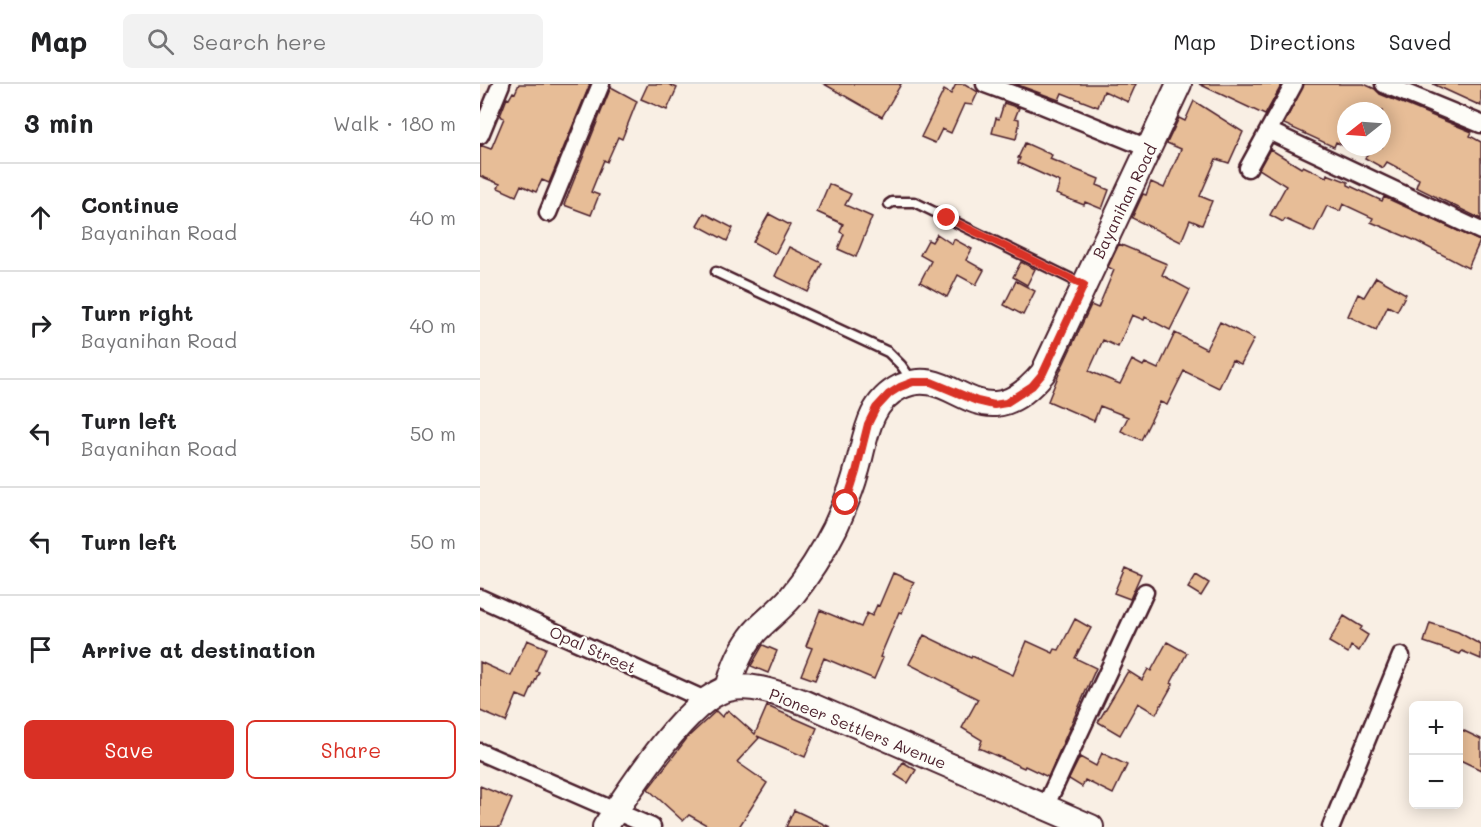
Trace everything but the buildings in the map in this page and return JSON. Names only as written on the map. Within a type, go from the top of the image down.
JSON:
[{"type":"street","points":[[480,135],[501,84]]},
{"type":"street","points":[[548,213],[601,84]]},
{"type":"street","points":[[985,84],[1150,149]]},
{"type":"street","name":"Bayanihan Road","points":[[913,382],[931,382],[977,401],[994,405],[1006,403],[1032,386],[1043,373],[1179,84]]},
{"type":"street","points":[[1248,168],[1294,84]]},
{"type":"street","points":[[1384,84],[1481,124]]},
{"type":"street","points":[[1269,131],[1481,231]]},
{"type":"street","points":[[728,689],[734,666],[742,651],[756,632],[791,597],[819,558],[834,529],[856,472],[868,424],[876,408],[889,394],[913,382]]},
{"type":"street","points":[[1045,807],[1144,592]]},
{"type":"street","name":"Opal Street","points":[[480,598],[705,699]]},
{"type":"street","points":[[1331,827],[1401,656]]},
{"type":"street","name":"Pioneer Settlers Avenue","points":[[610,820],[676,729],[705,699],[728,689],[746,687],[762,689],[804,702],[1092,827]]},
{"type":"street","points":[[480,752],[610,820],[652,827]]},
{"type":"lane","points":[[889,204],[914,202],[1084,285]]},
{"type":"lane","points":[[716,272],[888,352],[913,382]]},
{"type":"route","points":[[846,503],[868,424],[876,408],[889,394],[913,382],[931,382],[977,401],[994,405],[1006,403],[1019,396],[1043,373],[1084,285],[947,218]]}]
